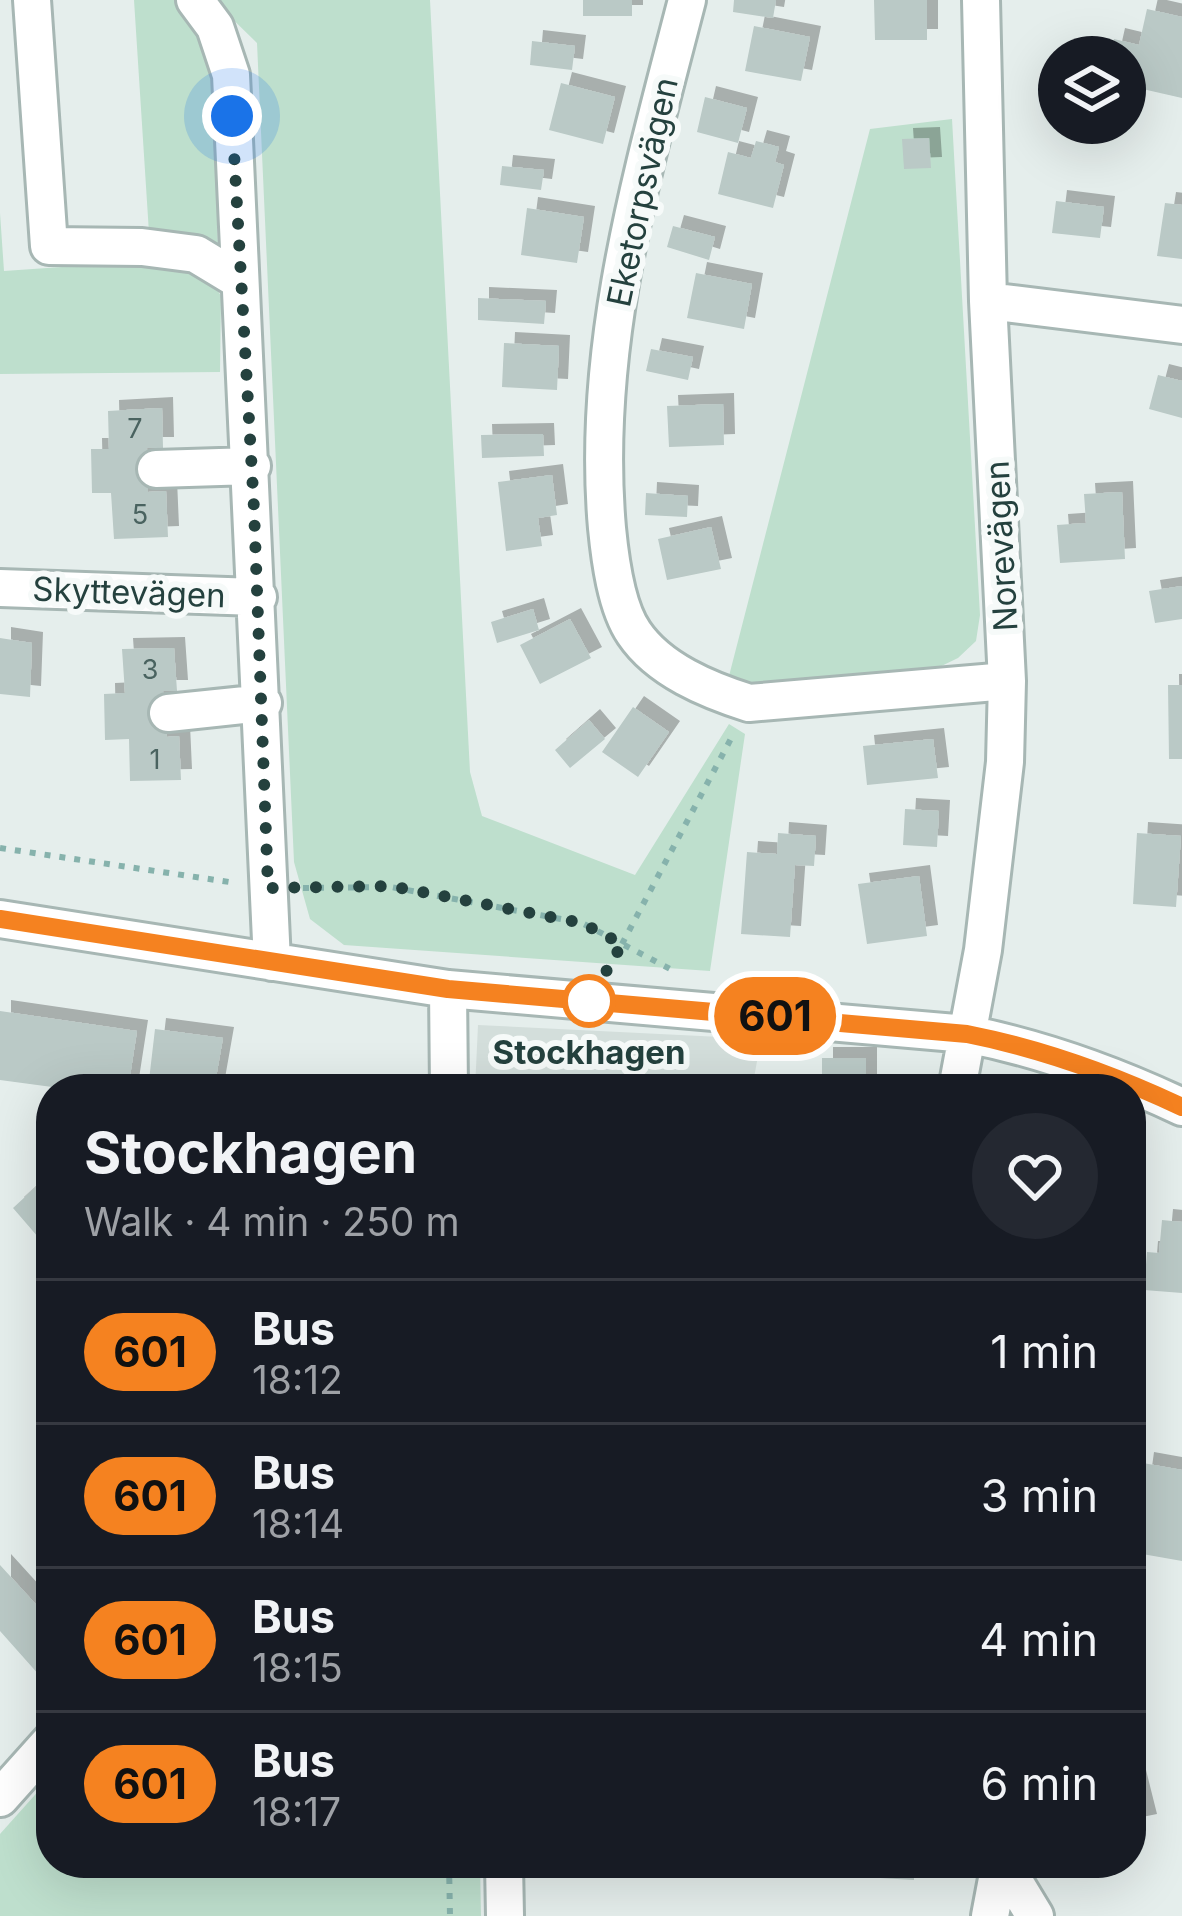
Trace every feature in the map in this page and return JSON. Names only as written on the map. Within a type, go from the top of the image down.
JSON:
[{"type":"street","points":[[32,0],[49,246],[142,247],[196,254],[239,280]]},
{"type":"street","points":[[195,0],[215,26],[231,75],[272,962]]},
{"type":"street","name":"Eketorpsvägen","points":[[687,0],[622,252],[606,375],[603,484],[611,569],[634,632],[675,671],[749,703],[1007,681]]},
{"type":"street","name":"Norevägen","points":[[960,1074],[983,950],[1000,809],[1007,681],[988,301],[981,0]]},
{"type":"street","points":[[988,301],[1182,325]]},
{"type":"street","points":[[156,469],[252,466]]},
{"type":"street","name":"Skyttevägen","points":[[0,588],[258,597]]},
{"type":"street","points":[[168,713],[262,703]]},
{"type":"street","points":[[0,919],[448,989],[967,1034],[1029,1047],[1112,1074]]},
{"type":"street","points":[[448,989],[449,1074]]},
{"type":"street","points":[[1146,1090],[1182,1107]]},
{"type":"street","points":[[0,1798],[36,1758]]},
{"type":"street","points":[[504,1878],[505,1916]]},
{"type":"street","points":[[990,1916],[998,1878]]},
{"type":"street","points":[[1011,1878],[1035,1916]]},
{"type":"path","points":[[622,944],[749,703]]},
{"type":"path","points":[[0,848],[268,888],[391,886],[582,923],[683,976]]},
{"type":"path","points":[[450,1878],[451,1916]]},
{"type":"shaded area","points":[[478,1025],[761,1039],[755,1074],[476,1074]]},
{"type":"green space","points":[[134,0],[175,0],[213,67],[218,249],[149,233]]},
{"type":"green space","name":"Stockhagen","points":[[213,0],[430,0],[470,772],[482,816],[635,875],[729,724],[745,734],[710,971],[344,945],[310,919],[294,862],[257,43]]},
{"type":"green space","points":[[952,119],[980,615],[976,641],[958,658],[929,672],[768,687],[729,676],[870,129]]},
{"type":"green space","points":[[0,213],[4,271],[148,261],[209,276],[221,296],[220,372],[0,374]]},
{"type":"green space","points":[[36,1794],[36,1878],[480,1878],[481,1916],[0,1916],[0,1834]]},
{"type":"building","points":[[583,0],[632,0],[632,16],[583,16]]},
{"type":"building","points":[[734,0],[776,0],[773,18],[733,12]]},
{"type":"building","points":[[874,0],[927,0],[927,40],[875,40]]},
{"type":"building","points":[[1147,9],[1182,17],[1182,98],[1146,90],[1146,36],[1141,36]]},
{"type":"building","points":[[754,26],[810,37],[801,81],[745,71]]},
{"type":"building","points":[[532,41],[575,46],[572,70],[530,65]]},
{"type":"building","points":[[561,83],[615,97],[603,144],[549,130]]},
{"type":"building","points":[[705,97],[747,108],[738,143],[697,132]]},
{"type":"building","points":[[929,138],[931,168],[904,169],[902,139]]},
{"type":"building","points":[[756,141],[779,147],[775,162],[784,165],[773,208],[718,194],[728,152],[751,158]]},
{"type":"building","points":[[502,166],[544,170],[541,190],[500,185]]},
{"type":"building","points":[[1056,201],[1104,207],[1100,238],[1052,233]]},
{"type":"building","points":[[1165,203],[1182,205],[1182,259],[1157,256]]},
{"type":"building","points":[[527,208],[584,217],[577,263],[521,255]]},
{"type":"building","points":[[673,226],[715,237],[709,260],[667,247]]},
{"type":"building","points":[[696,273],[752,284],[744,329],[687,318]]},
{"type":"building","points":[[478,298],[546,301],[544,324],[478,320]]},
{"type":"building","points":[[504,343],[559,346],[557,390],[502,387]]},
{"type":"building","points":[[651,349],[693,357],[688,380],[646,371]]},
{"type":"building","points":[[1158,375],[1182,381],[1182,418],[1149,409]]},
{"type":"building","points":[[723,404],[724,445],[669,447],[667,406]]},
{"type":"building","points":[[162,408],[163,448],[147,448],[148,492],[166,491],[168,537],[114,539],[111,493],[92,493],[91,449],[109,449],[108,411]]},
{"type":"building","points":[[543,434],[544,456],[482,458],[481,435]]},
{"type":"building","points":[[552,475],[557,515],[538,518],[542,546],[506,551],[498,482]]},
{"type":"building","points":[[1122,492],[1125,559],[1060,563],[1057,525],[1086,523],[1084,494]]},
{"type":"building","points":[[646,493],[688,496],[687,517],[645,515]]},
{"type":"building","points":[[711,527],[721,569],[667,580],[658,539]]},
{"type":"building","points":[[1182,586],[1182,619],[1155,623],[1149,591]]},
{"type":"building","points":[[533,609],[539,630],[497,643],[491,622]]},
{"type":"building","points":[[570,619],[591,658],[540,684],[520,645]]},
{"type":"building","points":[[0,638],[32,643],[30,697],[0,694]]},
{"type":"building","points":[[174,648],[177,691],[163,691],[167,737],[179,736],[181,780],[130,781],[129,739],[105,740],[104,694],[125,693],[122,649]]},
{"type":"building","points":[[1168,685],[1182,685],[1182,759],[1169,759]]},
{"type":"building","points":[[633,707],[669,732],[638,777],[602,752]]},
{"type":"building","points":[[589,720],[605,739],[570,768],[555,750]]},
{"type":"building","points":[[933,739],[938,778],[867,785],[863,746]]},
{"type":"building","points":[[905,809],[939,811],[937,847],[903,845]]},
{"type":"building","points":[[778,833],[816,836],[814,866],[795,865],[790,937],[741,934],[747,852],[777,854]]},
{"type":"building","points":[[1137,833],[1181,836],[1176,907],[1133,904]]},
{"type":"building","points":[[919,876],[927,936],[867,944],[858,884]]},
{"type":"building","points":[[0,1011],[137,1031],[130,1074],[36,1074],[36,1085],[0,1080]]},
{"type":"building","points":[[155,1029],[223,1038],[217,1074],[150,1074]]},
{"type":"building","points":[[822,1058],[866,1058],[866,1074],[822,1074]]},
{"type":"building","points":[[36,1187],[36,1235],[13,1208]]},
{"type":"building","points":[[1162,1220],[1182,1222],[1182,1293],[1146,1290],[1147,1252],[1159,1253]]},
{"type":"building","points":[[1146,1464],[1182,1470],[1182,1561],[1146,1555]]},
{"type":"building","points":[[0,1565],[36,1605],[36,1672],[0,1631]]},
{"type":"bus line","name":"601","points":[[0,919],[448,989],[967,1034],[1029,1047],[1112,1074]]},
{"type":"bus line","name":"601","points":[[1146,1090],[1182,1107]]},
{"type":"place","name":"Stockhagen","points":[[589,1001]]},
{"type":"route","points":[[232,116],[254,509],[268,888],[391,886],[582,923],[622,944],[589,1001]]}]
